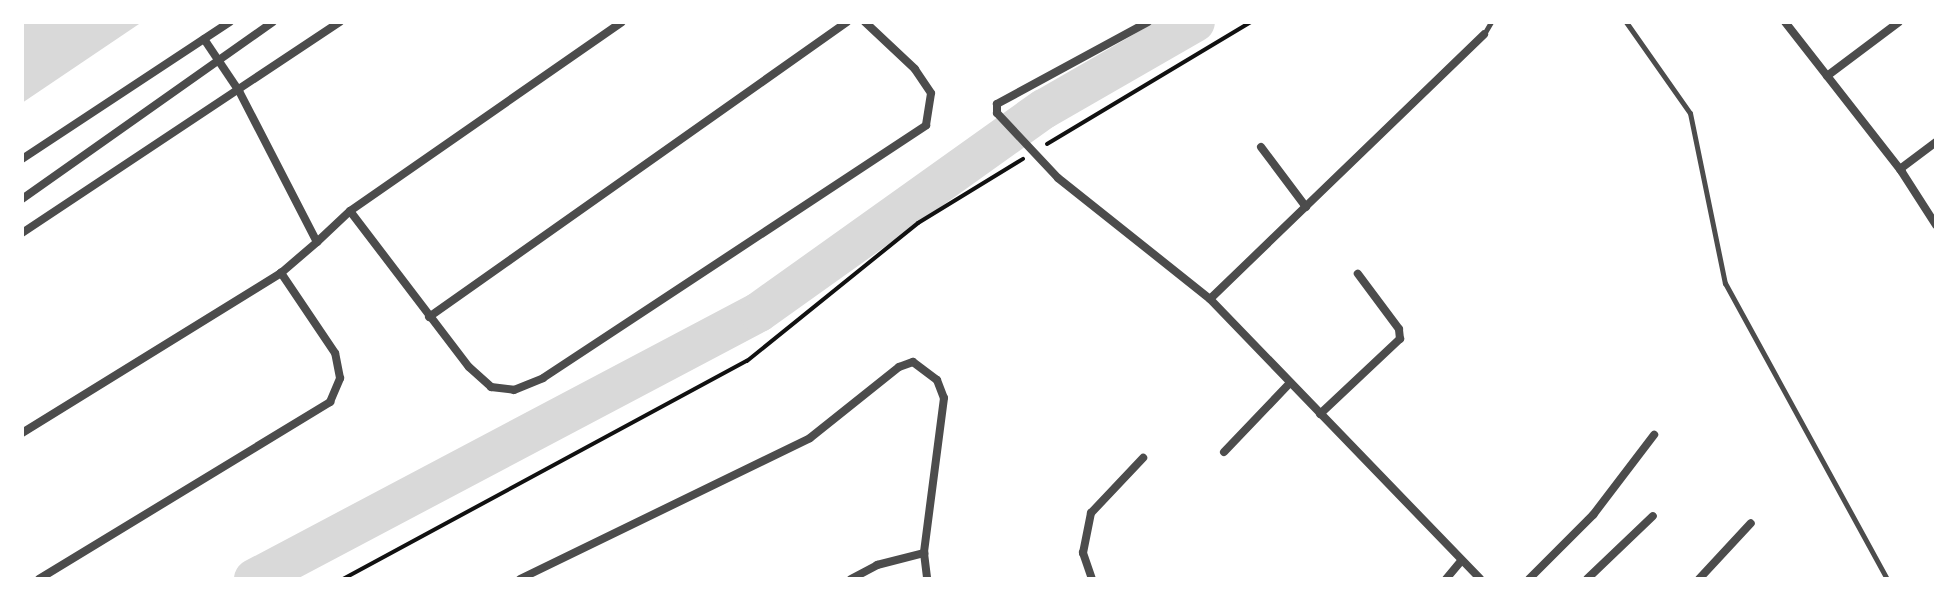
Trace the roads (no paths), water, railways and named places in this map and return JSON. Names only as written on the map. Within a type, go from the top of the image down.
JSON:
[{"type":"street","points":[[22,159],[230,22]]},
{"type":"street","points":[[22,199],[273,22]]},
{"type":"street","points":[[22,233],[340,22]]},
{"type":"street","points":[[22,433],[281,273],[350,211],[622,22]]},
{"type":"street","points":[[429,317],[847,22]]},
{"type":"street","points":[[350,211],[429,317],[491,387],[514,390],[543,378],[908,141],[926,125],[931,93],[915,69],[865,22]]},
{"type":"street","points":[[1148,22],[997,104],[997,113],[1033,156],[1210,299],[1480,579]]},
{"type":"street","points":[[1785,22],[1902,172],[1936,225]]},
{"type":"street","points":[[1827,76],[1899,22]]},
{"type":"street","points":[[1210,299],[1484,34]]},
{"type":"street","points":[[204,39],[239,91],[317,242]]},
{"type":"street","points":[[1902,172],[1936,142]]},
{"type":"street","points":[[1261,147],[1306,207]]},
{"type":"street","points":[[39,579],[330,402],[340,378],[335,353],[281,273]]},
{"type":"street","points":[[1320,414],[1400,339],[1399,329],[1358,274]]},
{"type":"street","points":[[520,579],[810,438],[899,367],[913,362],[937,380],[944,398],[924,553],[927,579]]},
{"type":"street","points":[[1224,452],[1290,383]]},
{"type":"street","points":[[1529,579],[1602,504],[1654,435]]},
{"type":"street","points":[[1092,579],[1083,553],[1091,513],[1143,458]]},
{"type":"street","points":[[1587,579],[1653,516]]},
{"type":"street","points":[[1699,579],[1751,523]]},
{"type":"street","points":[[851,579],[877,565],[924,553]]},
{"type":"street","points":[[1446,579],[1461,561]]},
{"type":"lane","points":[[1484,34],[1491,22]]},
{"type":"lane","points":[[1626,22],[1690,113],[1725,283],[1887,579]]},
{"type":"waterway","points":[[254,579],[759,312],[1044,109],[1195,22]]}]
